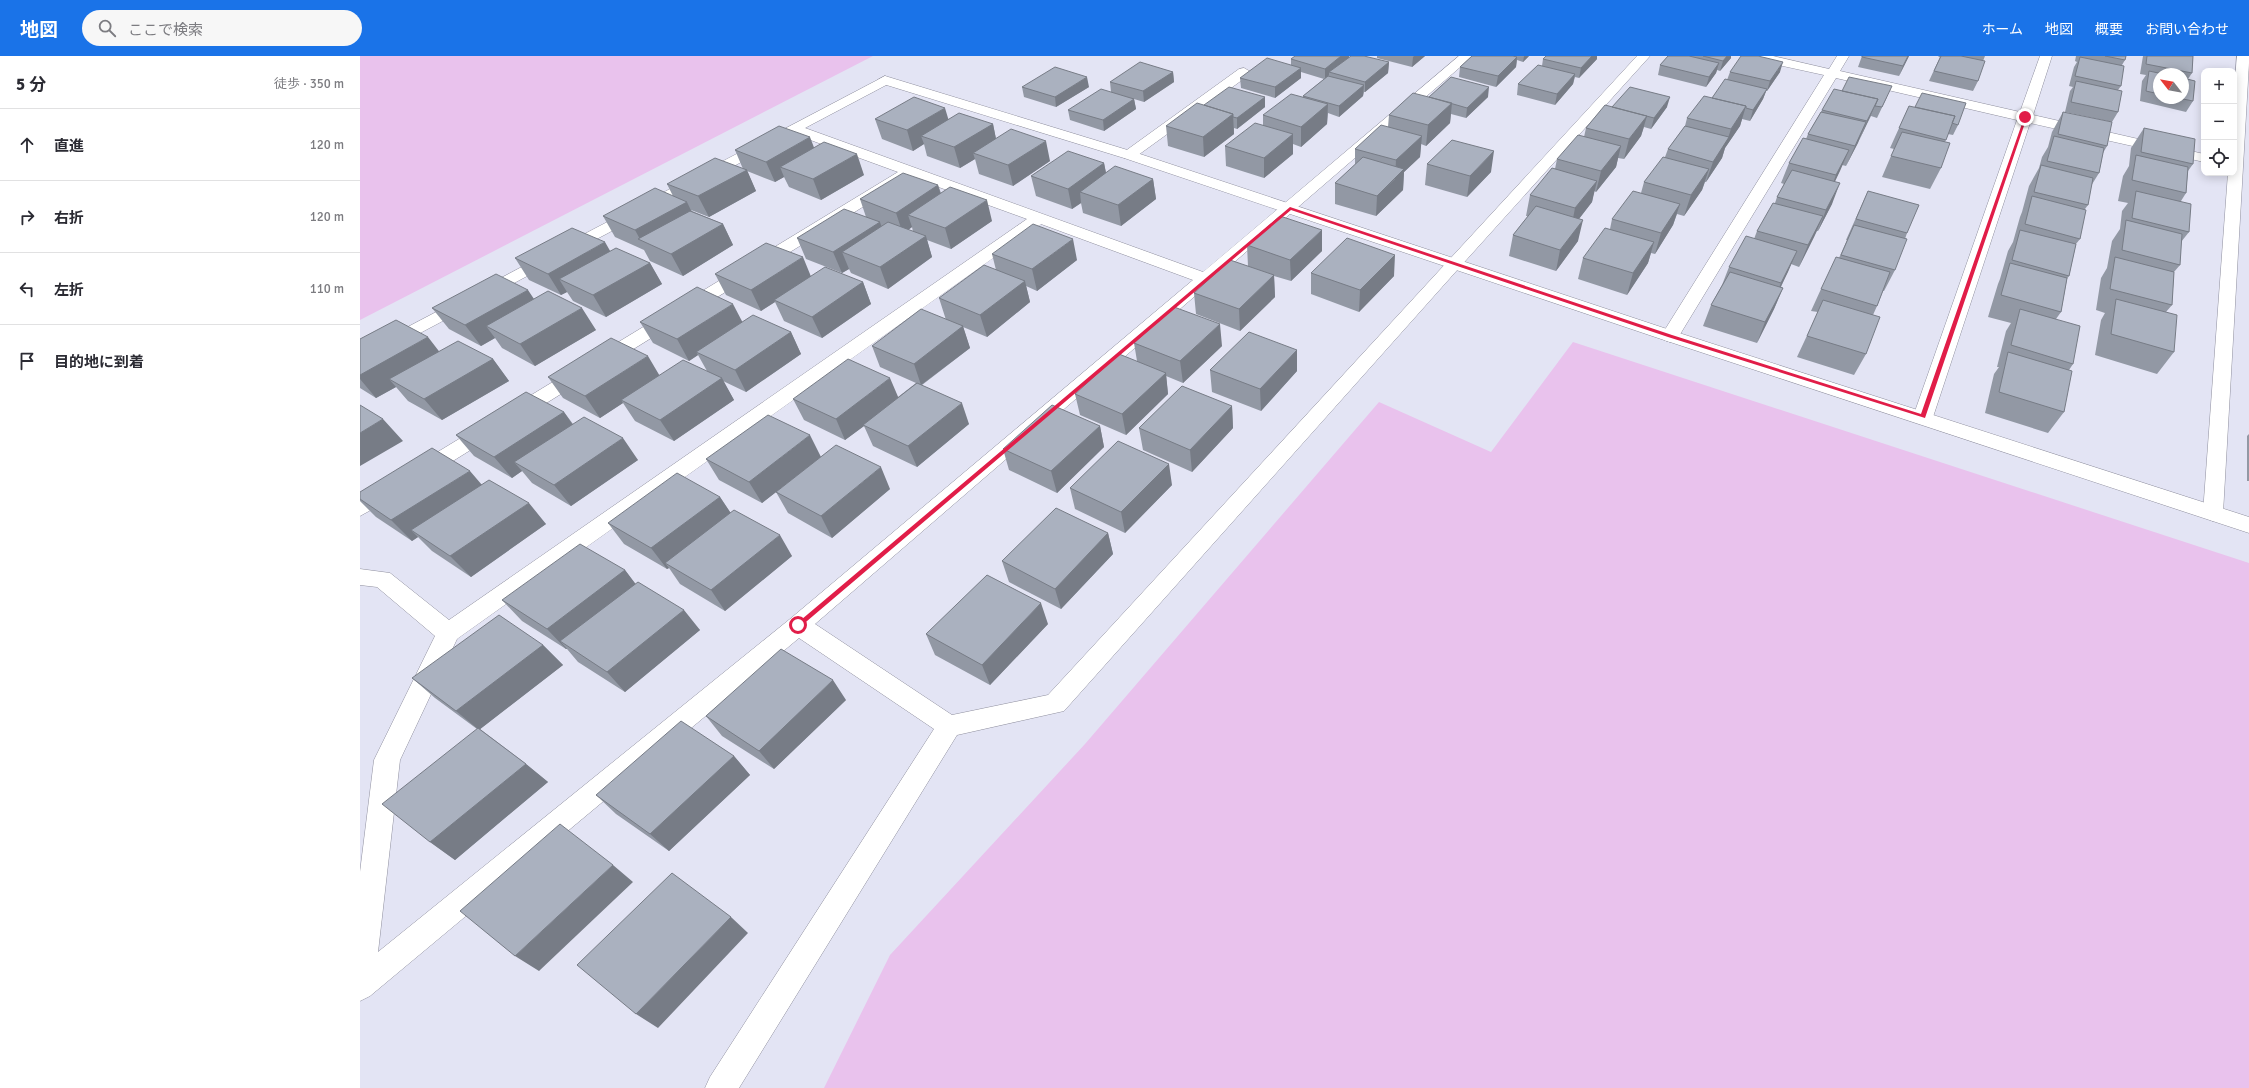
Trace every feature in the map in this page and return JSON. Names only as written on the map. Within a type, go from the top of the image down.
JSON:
[{"type":"street","points":[[1038,218],[448,633],[387,760],[360,986],[798,625],[1290,209],[1467,56]]},
{"type":"street","points":[[798,625],[949,726],[1055,704],[1453,264],[1644,56]]},
{"type":"street","points":[[1756,56],[2201,157]]},
{"type":"street","points":[[1670,336],[1843,56]]},
{"type":"street","points":[[1922,417],[2046,56]]},
{"type":"street","points":[[2213,513],[2240,166],[2243,56]]},
{"type":"street","points":[[1129,155],[1244,72]]},
{"type":"street","points":[[360,359],[885,80],[1129,155],[1670,336],[2249,525]]},
{"type":"street","points":[[793,129],[1207,279]]},
{"type":"street","points":[[360,508],[910,172]]},
{"type":"street","points":[[360,577],[382,579],[448,633]]},
{"type":"street","points":[[722,1088],[949,726]]},
{"type":"shaded area","points":[[360,56],[873,56],[360,320]]},
{"type":"shaded area","points":[[1573,342],[2249,563],[2249,1088],[824,1088],[890,955],[1085,744],[1379,402],[1491,452]]},
{"type":"building","points":[[1295,56],[1341,56],[1325,69],[1291,59]]},
{"type":"building","points":[[1351,56],[1364,56],[1389,62],[1365,82],[1329,72]]},
{"type":"building","points":[[1472,56],[1517,57],[1498,76],[1460,67]]},
{"type":"building","points":[[1546,56],[1592,56],[1581,68],[1543,59]]},
{"type":"building","points":[[1668,56],[1689,56],[1719,63],[1709,77],[1660,65]]},
{"type":"building","points":[[1703,56],[1727,56],[1723,61]]},
{"type":"building","points":[[1741,56],[1758,56],[1783,62],[1770,81],[1730,72]]},
{"type":"building","points":[[1862,56],[1908,56],[1903,66]]},
{"type":"building","points":[[1941,56],[1961,56],[1985,61],[1978,81],[1934,71]]},
{"type":"building","points":[[2105,56],[2126,56],[2125,60]]},
{"type":"building","points":[[2147,56],[2193,56],[2192,73],[2189,72],[2189,68],[2166,68],[2146,64]]},
{"type":"building","points":[[2080,57],[2124,66],[2121,86],[2075,76]]},
{"type":"building","points":[[1267,58],[1301,68],[1275,87],[1240,78]]},
{"type":"building","points":[[1140,62],[1173,72],[1143,91],[1110,82]]},
{"type":"building","points":[[1538,65],[1575,74],[1557,94],[1518,84]]},
{"type":"building","points":[[1055,67],[1087,77],[1055,97],[1022,87]]},
{"type":"building","points":[[2149,71],[2153,72],[2153,93],[2146,91]]},
{"type":"building","points":[[1328,76],[1364,85],[1339,106],[1303,96]]},
{"type":"building","points":[[1451,77],[1489,87],[1467,108],[1429,97]]},
{"type":"building","points":[[1849,77],[1892,86],[1882,107],[1875,106],[1878,99],[1842,91]]},
{"type":"building","points":[[1725,79],[1767,89],[1753,110],[1746,108],[1746,106],[1712,98]]},
{"type":"building","points":[[2189,80],[2195,81],[2193,101],[2189,100]]},
{"type":"building","points":[[2076,81],[2122,91],[2118,112],[2071,102]]},
{"type":"building","points":[[1229,87],[1265,97],[1237,118],[1233,117],[1233,114],[1204,105]]},
{"type":"building","points":[[1630,87],[1670,97],[1654,118],[1612,107]]},
{"type":"building","points":[[1101,89],[1134,99],[1103,120],[1068,110]]},
{"type":"building","points":[[1834,89],[1878,99],[1867,121],[1822,110]]},
{"type":"building","points":[[1413,93],[1452,103],[1428,125],[1389,115]]},
{"type":"building","points":[[1922,93],[1966,103],[1958,125],[1952,123],[1955,116],[1915,107]]},
{"type":"building","points":[[1291,94],[1328,104],[1301,127],[1263,115]]},
{"type":"building","points":[[1704,96],[1746,106],[1731,129],[1687,118]]},
{"type":"building","points":[[914,97],[945,108],[907,130],[875,119]]},
{"type":"building","points":[[1197,103],[1233,114],[1203,137],[1166,126]]},
{"type":"building","points":[[1605,105],[1647,116],[1629,139],[1586,128]]},
{"type":"building","points":[[1909,106],[1955,116],[1946,140],[1899,128]]},
{"type":"building","points":[[1821,112],[1866,122],[1855,146],[1808,134]]},
{"type":"building","points":[[2063,112],[2112,122],[2107,146],[2058,134]]},
{"type":"building","points":[[959,113],[993,124],[954,147],[921,136]]},
{"type":"building","points":[[1255,123],[1293,134],[1264,158],[1225,146]]},
{"type":"building","points":[[1381,125],[1422,136],[1396,160],[1355,149]]},
{"type":"building","points":[[779,126],[810,137],[766,162],[735,150]]},
{"type":"building","points":[[1685,126],[1729,137],[1713,162],[1668,149]]},
{"type":"building","points":[[2144,128],[2195,139],[2193,164],[2141,152]]},
{"type":"building","points":[[1011,129],[1046,141],[1008,165],[973,153]]},
{"type":"building","points":[[1902,132],[1950,143],[1941,168],[1891,156]]},
{"type":"building","points":[[1578,135],[1621,146],[1601,171],[1557,159]]},
{"type":"building","points":[[2054,136],[2104,148],[2099,173],[2047,161]]},
{"type":"building","points":[[1803,138],[1849,150],[1836,175],[1789,163]]},
{"type":"building","points":[[1452,140],[1494,151],[1470,176],[1427,164]]},
{"type":"building","points":[[824,142],[857,154],[813,179],[780,167]]},
{"type":"building","points":[[1068,151],[1104,163],[1068,189],[1031,176]]},
{"type":"building","points":[[2136,155],[2188,167],[2186,193],[2132,180]]},
{"type":"building","points":[[1363,157],[1404,169],[1377,196],[1335,183]]},
{"type":"building","points":[[1663,157],[1709,169],[1691,195],[1644,182]]},
{"type":"building","points":[[715,158],[747,170],[698,196],[667,184]]},
{"type":"building","points":[[2041,165],[2093,178],[2088,205],[2034,192]]},
{"type":"building","points":[[1115,166],[1153,179],[1118,205],[1080,192]]},
{"type":"building","points":[[1552,168],[1597,181],[1575,208],[1530,195]]},
{"type":"building","points":[[1792,170],[1840,183],[1826,210],[1777,197]]},
{"type":"building","points":[[903,173],[938,185],[896,213],[860,199]]},
{"type":"building","points":[[950,187],[987,200],[945,228],[908,215]]},
{"type":"building","points":[[655,188],[687,202],[635,230],[603,216]]},
{"type":"building","points":[[1633,191],[1680,204],[1661,233],[1612,219]]},
{"type":"building","points":[[1868,191],[1919,205],[1907,233],[1856,219]]},
{"type":"building","points":[[2136,191],[2191,204],[2189,232],[2132,218]]},
{"type":"building","points":[[2032,196],[2086,210],[2080,239],[2025,224]]},
{"type":"building","points":[[1773,203],[1823,216],[1808,245],[1757,231]]},
{"type":"building","points":[[1536,206],[1583,220],[1560,250],[1513,235]]},
{"type":"building","points":[[844,209],[880,222],[833,252],[797,238]]},
{"type":"building","points":[[690,211],[723,224],[671,254],[638,239]]},
{"type":"building","points":[[1280,216],[1322,230],[1290,260],[1247,245]]},
{"type":"building","points":[[2126,220],[2182,234],[2180,265],[2122,250]]},
{"type":"building","points":[[888,222],[926,236],[880,267],[842,252]]},
{"type":"building","points":[[1033,224],[1073,239],[1032,269],[992,254]]},
{"type":"building","points":[[1854,225],[1907,239],[1895,270],[1841,255]]},
{"type":"building","points":[[572,228],[605,242],[548,274],[515,258]]},
{"type":"building","points":[[1605,228],[1654,242],[1633,273],[1583,258]]},
{"type":"building","points":[[2020,230],[2076,244],[2069,276],[2012,260]]},
{"type":"building","points":[[1746,236],[1797,251],[1781,283],[1729,267]]},
{"type":"building","points":[[1347,238],[1395,255],[1360,290],[1311,273]]},
{"type":"building","points":[[766,243],[803,257],[751,290],[715,274]]},
{"type":"building","points":[[616,248],[650,263],[593,295],[559,279]]},
{"type":"building","points":[[1836,257],[1890,272],[1877,306],[1821,289]]},
{"type":"building","points":[[2115,257],[2174,272],[2172,305],[2110,289]]},
{"type":"building","points":[[1230,260],[1274,275],[1239,309],[1194,293]]},
{"type":"building","points":[[2010,263],[2067,278],[2061,312],[2001,295]]},
{"type":"building","points":[[984,265],[1025,281],[980,315],[939,298]]},
{"type":"building","points":[[825,267],[863,282],[812,317],[774,300]]},
{"type":"building","points":[[1730,272],[1783,288],[1765,322],[1711,305]]},
{"type":"building","points":[[496,274],[528,290],[465,325],[432,308]]},
{"type":"building","points":[[697,287],[733,304],[677,339],[640,322]]},
{"type":"building","points":[[548,291],[582,308],[520,344],[486,326]]},
{"type":"building","points":[[2116,299],[2177,315],[2174,352],[2111,334]]},
{"type":"building","points":[[1823,300],[1880,317],[1866,354],[1807,336]]},
{"type":"building","points":[[1174,307],[1220,324],[1180,361],[1134,343]]},
{"type":"building","points":[[921,309],[963,326],[914,364],[872,346]]},
{"type":"building","points":[[2020,309],[2080,326],[2073,364],[2011,345]]},
{"type":"building","points":[[753,315],[791,332],[735,370],[696,352]]},
{"type":"building","points":[[396,320],[428,337],[360,375],[360,339]]},
{"type":"building","points":[[1249,332],[1297,350],[1260,389],[1210,370]]},
{"type":"building","points":[[611,338],[648,356],[585,396],[548,377]]},
{"type":"building","points":[[458,341],[493,359],[424,399],[389,379]]},
{"type":"building","points":[[2008,352],[2072,371],[2064,412],[1999,392]]},
{"type":"building","points":[[1119,354],[1166,373],[1122,414],[1075,394]]},
{"type":"building","points":[[848,359],[890,378],[836,419],[793,399]]},
{"type":"building","points":[[683,360],[722,378],[660,420],[621,400]]},
{"type":"building","points":[[917,383],[962,403],[908,446],[863,425]]},
{"type":"building","points":[[1182,386],[1232,406],[1190,450],[1139,428]]},
{"type":"building","points":[[526,392],[564,412],[494,457],[456,435]]},
{"type":"building","points":[[360,405],[383,419],[360,433]]},
{"type":"building","points":[[1052,405],[1100,426],[1051,471],[1003,449]]},
{"type":"building","points":[[768,415],[810,435],[749,482],[706,459]]},
{"type":"building","points":[[584,417],[623,438],[554,485],[514,462]]},
{"type":"building","points":[[1118,441],[1169,464],[1121,512],[1070,488]]},
{"type":"building","points":[[836,445],[881,467],[821,516],[776,492]]},
{"type":"building","points":[[432,448],[470,471],[391,520],[360,499],[360,492]]},
{"type":"building","points":[[677,473],[720,497],[651,548],[608,523]]},
{"type":"building","points":[[489,480],[529,503],[450,556],[411,530]]},
{"type":"building","points":[[1056,508],[1108,533],[1055,589],[1002,561]]},
{"type":"building","points":[[734,510],[780,535],[711,590],[665,563]]},
{"type":"building","points":[[580,544],[625,570],[547,629],[502,600]]},
{"type":"building","points":[[987,575],[1041,603],[982,665],[926,634]]},
{"type":"building","points":[[638,582],[684,610],[607,672],[560,641]]},
{"type":"building","points":[[499,615],[543,645],[456,711],[412,678]]},
{"type":"building","points":[[781,649],[833,680],[759,751],[706,716]]},
{"type":"building","points":[[681,721],[734,756],[650,834],[596,795]]},
{"type":"building","points":[[478,728],[526,764],[430,842],[382,804]]},
{"type":"building","points":[[560,824],[613,865],[515,956],[460,911]]},
{"type":"building","points":[[672,873],[731,917],[636,1014],[577,965]]},
{"type":"route","points":[[798,625],[1290,209],[1670,336],[1922,417],[2025,117]]}]
